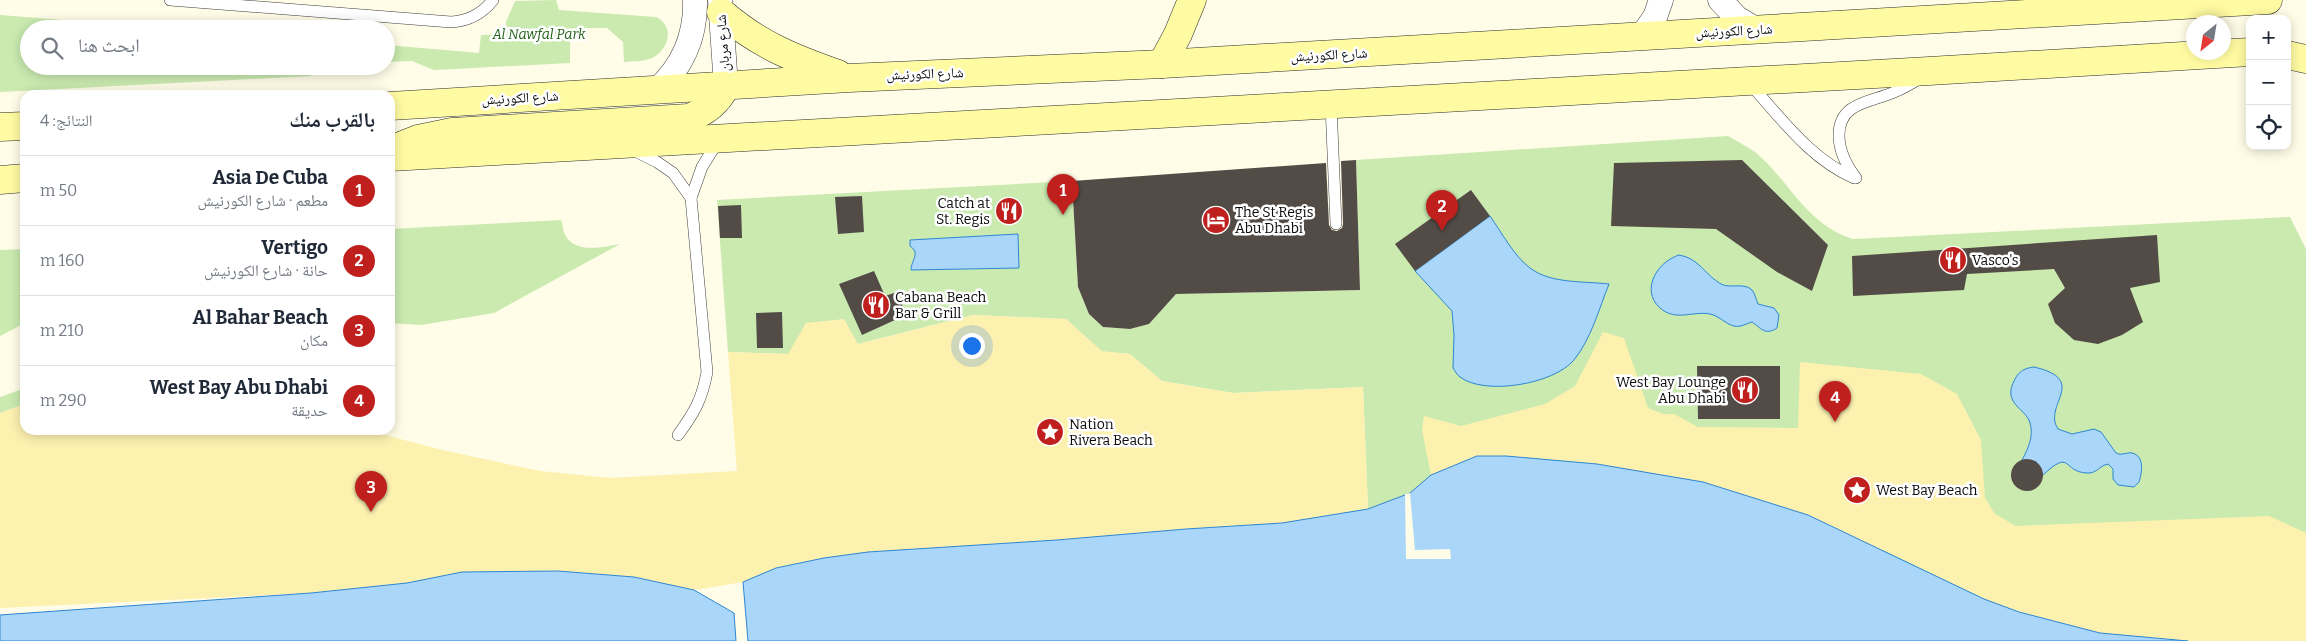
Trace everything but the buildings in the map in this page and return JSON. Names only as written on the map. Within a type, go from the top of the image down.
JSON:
[{"type":"main road","points":[[1162,64],[1178,34],[1192,0]]},
{"type":"main road","name":"شارع الكورنيش","points":[[395,106],[848,78],[1162,64],[1757,30],[2003,8],[2251,0]]},
{"type":"main road","points":[[720,6],[764,44],[792,57],[848,78]]},
{"type":"main road","points":[[2291,48],[2306,47]]},
{"type":"main road","points":[[395,157],[1748,82],[2246,52]]},
{"type":"main road","points":[[2291,56],[2306,59]]},
{"type":"main road","points":[[395,149],[418,139],[452,132],[688,118],[710,108],[721,96],[726,86]]},
{"type":"main road","points":[[0,127],[20,126]]},
{"type":"main road","points":[[0,180],[20,178]]},
{"type":"street","name":"شارع مربان","points":[[656,91],[674,72],[689,46],[694,24],[695,0]]},
{"type":"street","points":[[1641,37],[1655,17],[1661,0]]},
{"type":"street","points":[[1720,0],[1737,18],[1757,30]]},
{"type":"street","name":"شارع مربان","points":[[720,6],[726,86]]},
{"type":"lane","points":[[170,0],[451,22],[470,19],[486,8],[493,0]]},
{"type":"lane","points":[[1748,82],[1810,149],[1838,171],[1856,178],[1846,164],[1840,148],[1839,131],[1844,118],[1859,103],[1893,93],[1929,71]]},
{"type":"lane","points":[[1331,105],[1336,224]]},
{"type":"lane","points":[[678,435],[695,412],[704,390],[706,372],[691,198],[702,167],[720,139]]},
{"type":"lane","points":[[621,144],[673,172],[691,198]]},
{"type":"green space","name":"Al Nawfal Park","points":[[556,0],[559,10],[656,17],[666,26],[668,38],[658,54],[642,61],[624,62],[623,42],[607,28],[579,28],[570,41],[570,63],[434,70],[412,61],[395,62],[395,46],[479,53],[481,35],[507,34],[506,22],[515,1]]},
{"type":"green space","points":[[0,15],[62,20],[20,20],[20,75],[312,75],[310,76],[0,92]]},
{"type":"green space","points":[[1728,136],[1755,152],[1767,163],[1823,224],[1853,239],[2290,217],[2306,249],[2306,601],[2188,641],[2100,633],[1431,475],[1410,493],[1368,509],[1363,387],[1233,393],[1162,381],[1130,354],[1102,352],[1066,319],[973,315],[858,344],[806,323],[789,354],[728,352],[717,200],[1072,181],[1078,287],[1089,314],[1103,327],[1130,329],[1149,324],[1176,294],[1360,290],[1356,160]]},
{"type":"green space","points":[[561,220],[565,235],[575,245],[590,248],[620,244],[494,313],[421,325],[395,323],[395,229]]},
{"type":"green space","points":[[20,249],[20,326],[0,336],[0,250]]},
{"type":"green space","points":[[20,390],[20,406],[0,413],[0,397]]},
{"type":"sand","points":[[973,315],[1066,319],[1102,351],[1130,354],[1162,381],[1233,393],[1363,387],[1368,509],[1282,523],[868,552],[824,558],[776,568],[743,582],[694,590],[634,577],[558,571],[462,572],[407,583],[311,593],[0,608],[0,413],[20,406],[20,435],[385,435],[442,450],[540,471],[611,478],[737,471],[728,352],[788,354],[806,323],[844,319],[858,344]]},
{"type":"sand","name":"West Bay Beach","points":[[1603,332],[1624,338],[1648,408],[1663,414],[1674,414],[1698,427],[1798,428],[1800,362],[1921,374],[1957,394],[1981,440],[1985,498],[1995,514],[2016,526],[2269,516],[2306,533],[2306,641],[2188,641],[2100,633],[2069,626],[2019,612],[1984,599],[1885,551],[1703,482],[1597,464],[1506,456],[1477,456],[1431,475],[1422,430],[1424,416],[1461,426],[1545,404],[1575,386]]},
{"type":"water","points":[[1490,216],[1508,244],[1524,263],[1538,273],[1568,281],[1609,284],[1590,333],[1574,360],[1551,375],[1519,385],[1486,386],[1471,383],[1459,376],[1453,368],[1454,335],[1452,311],[1415,271]]},
{"type":"water","points":[[1018,234],[1019,268],[911,270],[915,252],[910,246],[910,240]]},
{"type":"water","points":[[1679,255],[1697,263],[1721,284],[1745,286],[1752,290],[1758,304],[1774,308],[1779,315],[1777,328],[1766,331],[1752,322],[1742,326],[1733,326],[1710,314],[1675,315],[1664,311],[1656,304],[1652,297],[1651,288],[1653,280],[1663,265]]},
{"type":"water","points":[[2034,367],[2050,372],[2059,379],[2062,386],[2055,411],[2058,429],[2072,434],[2094,429],[2101,432],[2116,453],[2132,453],[2139,458],[2142,465],[2141,474],[2139,482],[2134,487],[2118,485],[2113,479],[2113,469],[2108,464],[2087,473],[2079,472],[2063,462],[2052,467],[2043,475],[2036,462],[2022,460],[2030,442],[2031,428],[2028,418],[2013,400],[2011,387],[2020,372]]},
{"type":"water","points":[[1477,456],[1506,456],[1597,464],[1703,482],[1808,515],[1984,599],[2019,612],[2100,633],[2188,641],[748,641],[743,582],[776,568],[824,558],[868,552],[1282,523],[1368,509],[1410,493],[1431,475]]},
{"type":"water","points":[[558,571],[634,577],[694,590],[734,613],[736,641],[0,641],[0,615],[311,593],[407,583],[462,572]]},
{"type":"pier","points":[[1410,493],[1415,550],[1450,549],[1451,559],[1406,559],[1405,494]]},
{"type":"place","name":"Catch at St. Regis","points":[[1009,211]]},
{"type":"place","name":"Asia De Cuba","points":[[1063,215]]},
{"type":"place","name":"The St Regis Abu Dhabi","points":[[1216,220]]},
{"type":"place","name":"Vertigo","points":[[1442,231]]},
{"type":"place","name":"Vasco's","points":[[1953,260]]},
{"type":"place","name":"Cabana Beach Bar & Grill","points":[[876,305]]},
{"type":"place","name":"West Bay Lounge Abu Dhabi","points":[[1745,390]]},
{"type":"place","name":"West Bay Abu Dhabi","points":[[1835,422]]},
{"type":"place","name":"Nation Rivera Beach","points":[[1050,432]]},
{"type":"place","name":"West Bay Beach","points":[[1857,490]]},
{"type":"place","name":"Al Bahar Beach","points":[[371,512]]}]
